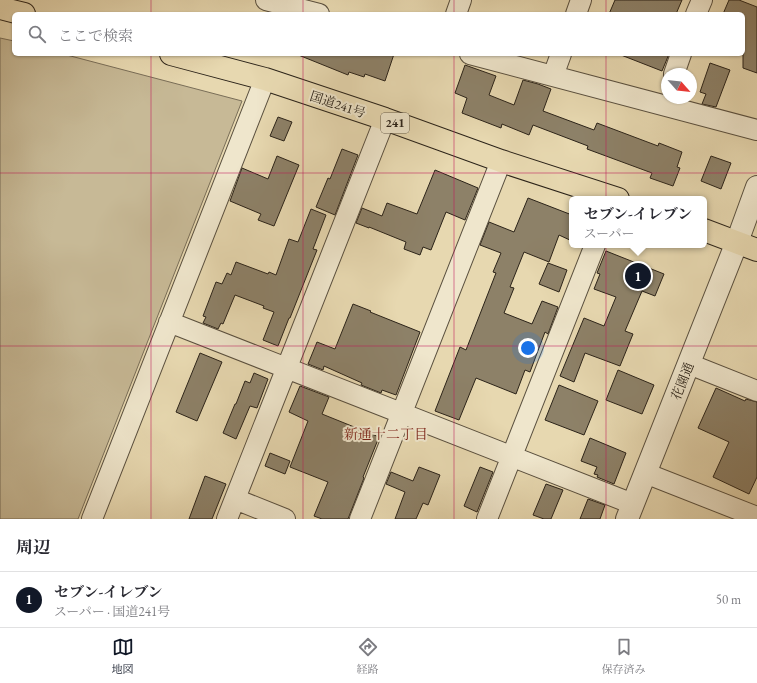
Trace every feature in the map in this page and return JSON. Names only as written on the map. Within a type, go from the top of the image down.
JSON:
[{"type":"highway","points":[[0,8],[16,12]]},
{"type":"highway","name":"国道241号","points":[[178,56],[264,79],[606,196]]},
{"type":"highway","points":[[707,231],[757,250]]},
{"type":"street","points":[[266,0],[311,12]]},
{"type":"street","points":[[457,12],[461,0]]},
{"type":"street","points":[[577,12],[581,0]]},
{"type":"street","points":[[697,12],[702,0]]},
{"type":"street","points":[[477,56],[552,76],[661,97]]},
{"type":"street","points":[[552,76],[560,56]]},
{"type":"street","points":[[676,68],[680,56]]},
{"type":"street","points":[[92,519],[264,79]]},
{"type":"street","points":[[681,104],[757,130]]},
{"type":"street","points":[[227,519],[385,120]]},
{"type":"street","points":[[360,519],[501,161]]},
{"type":"street","name":"花園通","points":[[630,512],[737,242],[757,187]]},
{"type":"street","points":[[487,519],[594,248]]},
{"type":"street","points":[[170,322],[512,456],[630,512]]},
{"type":"street","points":[[689,364],[757,391]]},
{"type":"street","points":[[645,473],[757,517]]},
{"type":"street","points":[[235,499],[285,519]]},
{"type":"shaded area","points":[[0,38],[12,41],[12,56],[71,56],[242,101],[78,519],[0,519]]},
{"type":"building","points":[[615,0],[682,0],[677,12],[610,12]]},
{"type":"building","points":[[729,0],[739,0],[757,7],[757,73],[743,68],[743,56],[745,56],[745,12],[724,12]]},
{"type":"building","points":[[301,56],[393,56],[385,81],[365,74],[364,77],[349,72],[348,75]]},
{"type":"building","points":[[624,56],[668,56],[661,71]]},
{"type":"building","points":[[710,63],[730,70],[716,107],[702,104],[706,94],[700,92]]},
{"type":"building","points":[[465,65],[496,76],[489,95],[514,105],[523,80],[538,84],[551,89],[543,111],[594,130],[597,123],[658,146],[659,143],[682,152],[677,167],[680,168],[673,186],[650,178],[652,173],[587,149],[588,146],[533,125],[529,135],[502,124],[501,128],[462,113],[467,98],[455,93]]},
{"type":"building","points":[[278,117],[292,122],[284,141],[270,136]]},
{"type":"building","points":[[342,149],[358,155],[335,215],[316,207],[328,178],[330,179]]},
{"type":"building","points":[[277,156],[299,165],[274,226],[258,220],[261,214],[230,201],[242,168],[268,179]]},
{"type":"building","points":[[711,156],[731,163],[721,189],[701,181]]},
{"type":"building","points":[[435,170],[478,188],[465,220],[446,212],[431,250],[423,247],[420,255],[404,249],[406,242],[356,223],[362,208],[382,216],[387,203],[417,214]]},
{"type":"building","points":[[528,198],[569,214],[569,240],[559,235],[549,262],[524,252],[510,287],[514,288],[504,313],[532,324],[542,301],[558,307],[548,334],[545,332],[530,372],[525,370],[516,394],[476,378],[459,420],[435,411],[460,347],[466,350],[496,273],[493,272],[501,253],[480,245],[489,222],[514,232]]},
{"type":"building","points":[[311,209],[326,215],[313,249],[317,250],[278,346],[263,340],[274,312],[263,308],[264,306],[235,295],[223,324],[221,323],[218,329],[203,323],[206,317],[203,316],[216,282],[222,284],[227,273],[231,275],[236,262],[268,274],[269,272],[276,275],[289,239],[298,242]]},
{"type":"building","points":[[606,251],[664,274],[655,296],[642,291],[625,331],[633,334],[620,366],[585,353],[574,382],[560,376],[584,318],[604,326],[616,297],[594,289],[600,274],[597,273]]},
{"type":"building","points":[[548,263],[567,270],[559,292],[539,284]]},
{"type":"building","points":[[353,304],[420,332],[396,395],[382,390],[381,393],[361,385],[362,383],[324,366],[323,370],[308,364],[317,342],[335,349]]},
{"type":"building","points":[[200,353],[222,362],[197,421],[176,412]]},
{"type":"building","points":[[618,370],[654,385],[642,414],[606,400]]},
{"type":"building","points":[[254,373],[268,379],[257,408],[250,406],[236,439],[223,433],[245,381],[250,383]]},
{"type":"building","points":[[559,385],[598,401],[584,435],[545,420]]},
{"type":"building","points":[[300,386],[329,397],[322,414],[379,437],[348,519],[322,519],[314,516],[328,482],[290,467],[308,421],[289,412]]},
{"type":"building","points":[[716,388],[745,401],[746,399],[757,402],[757,477],[749,494],[713,477],[729,442],[698,428]]},
{"type":"building","points":[[590,438],[626,453],[614,484],[597,477],[598,475],[594,474],[597,467],[581,461]]},
{"type":"building","points":[[270,453],[290,461],[285,474],[265,466]]},
{"type":"building","points":[[419,467],[440,475],[428,505],[423,503],[416,519],[395,519],[405,492],[386,484],[391,472],[413,481]]},
{"type":"building","points":[[480,467],[493,472],[477,512],[464,506]]},
{"type":"building","points":[[205,476],[226,484],[212,519],[189,519]]},
{"type":"building","points":[[546,484],[563,490],[551,519],[544,519],[533,515]]},
{"type":"building","points":[[588,499],[605,505],[600,519],[580,519]]},
{"type":"place","name":"セブン-イレブン","points":[[638,276]]},
{"type":"district","name":"新通十二丁目","points":[[386,434]]}]
